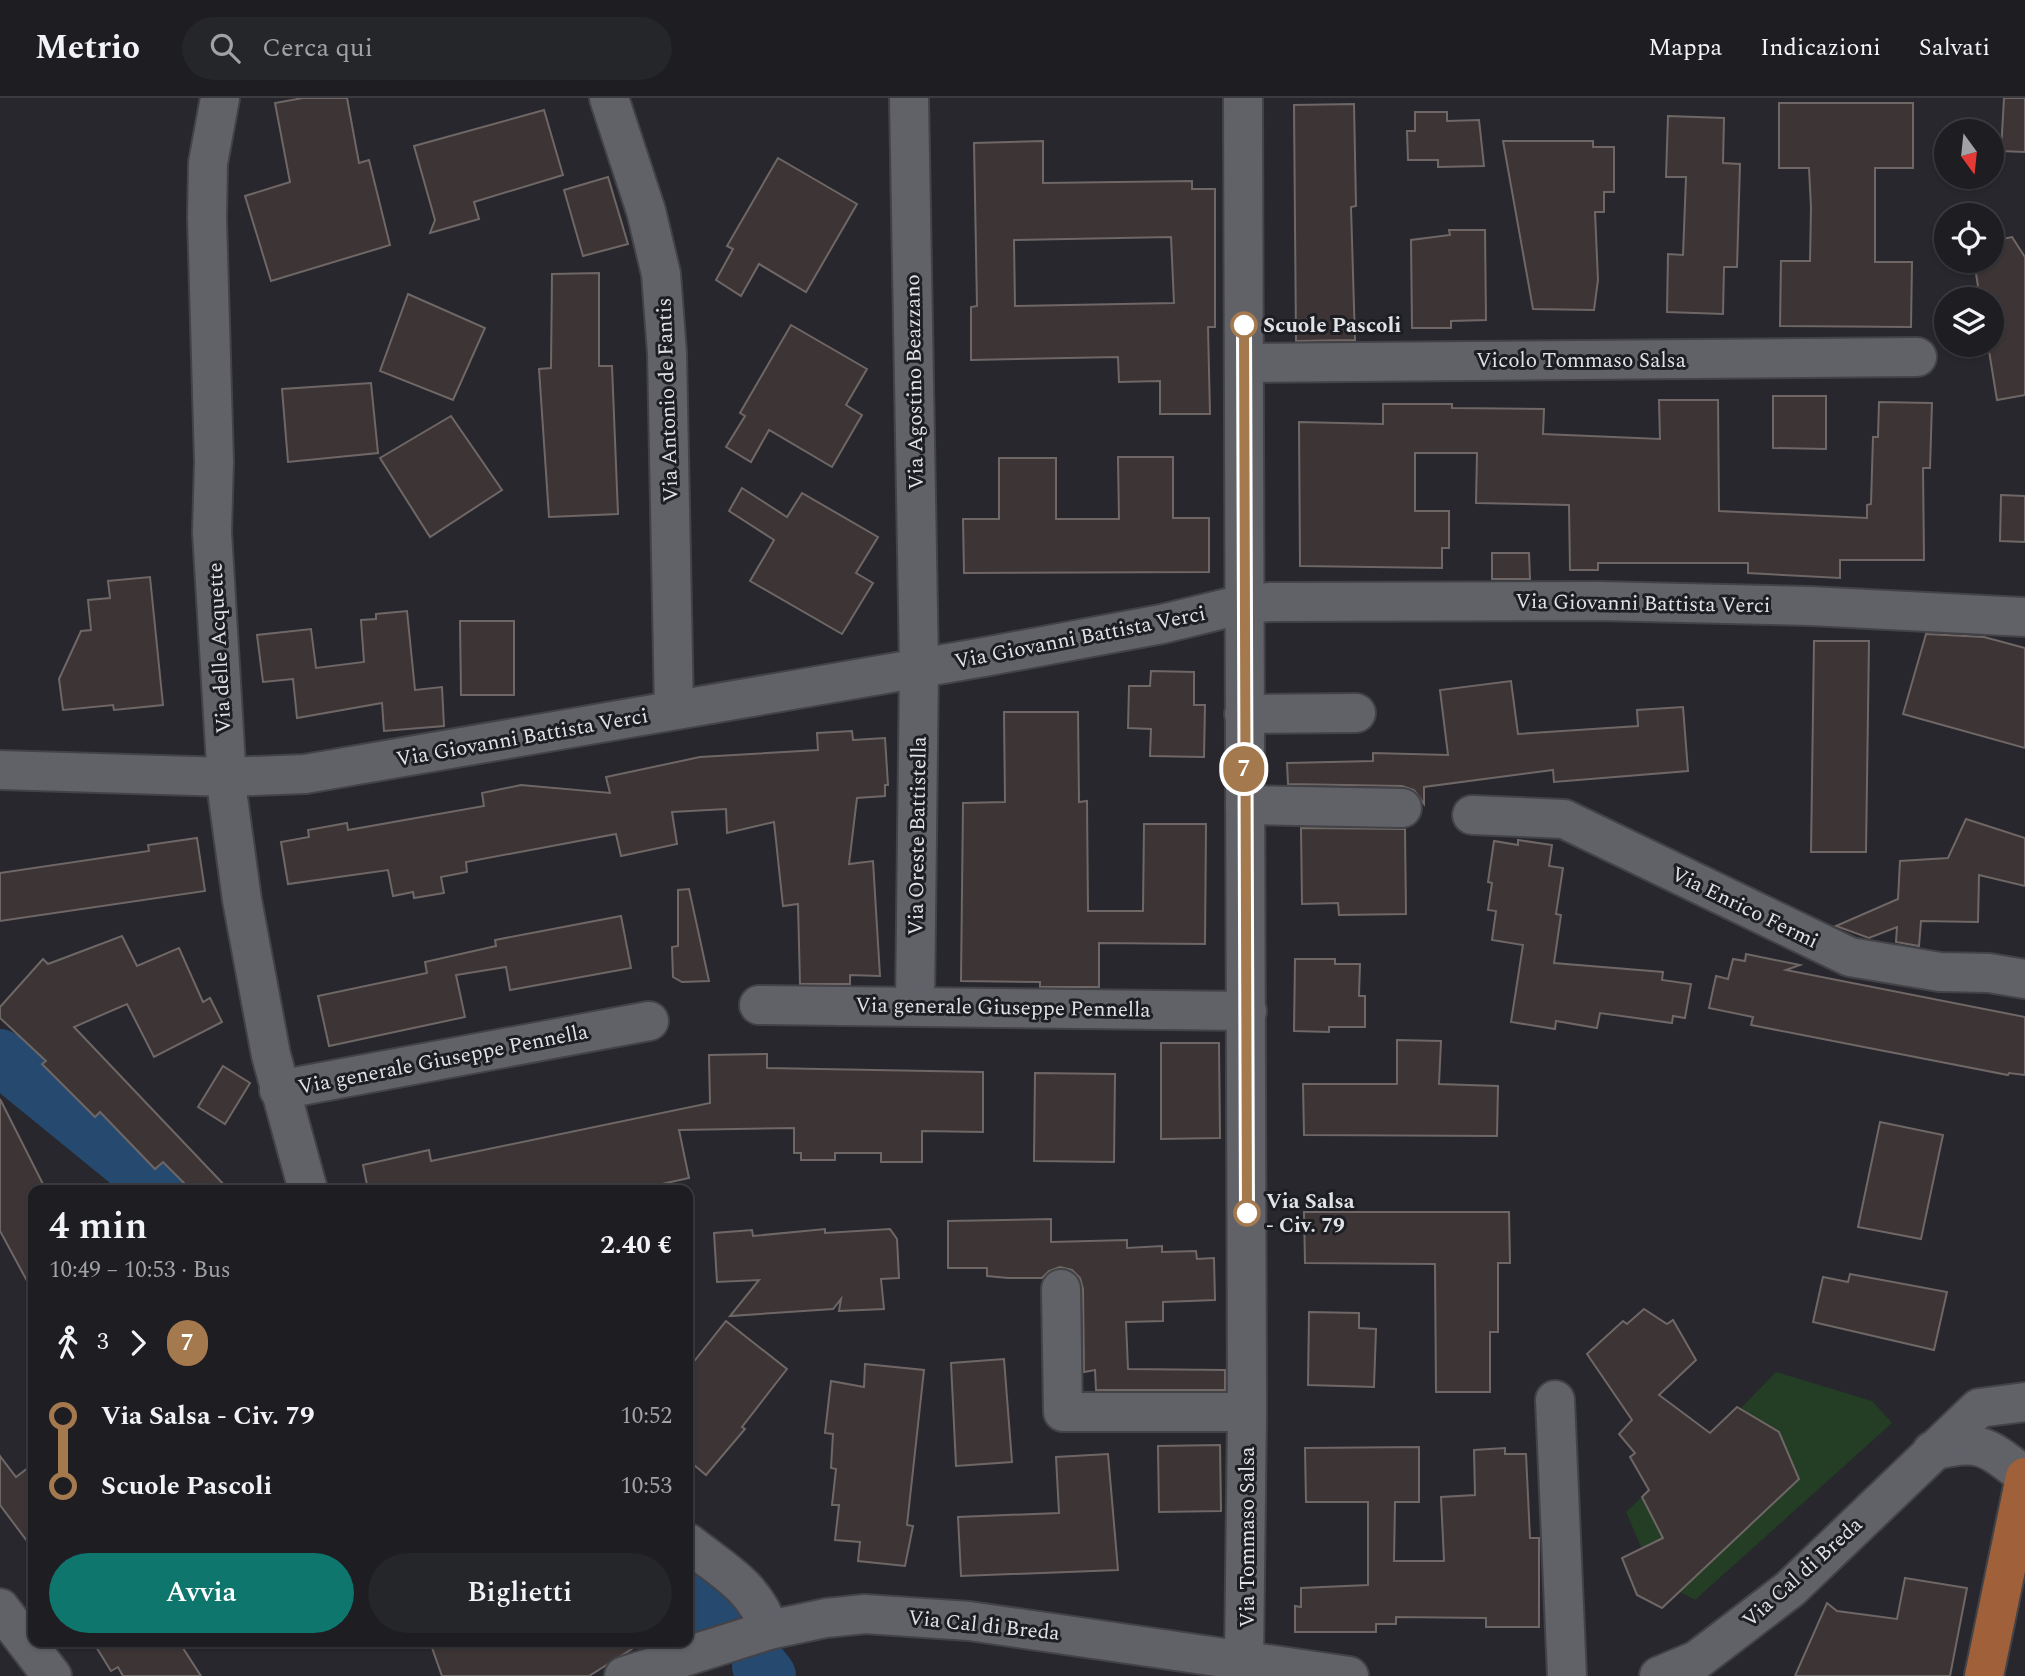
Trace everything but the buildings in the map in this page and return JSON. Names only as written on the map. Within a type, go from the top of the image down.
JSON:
[{"type":"main road","points":[[1984,1676],[2025,1476]]},
{"type":"street","name":"Via delle Acquette","points":[[220,98],[208,163],[207,218],[214,450],[212,532],[227,777],[242,900],[279,1090],[307,1185]]},
{"type":"street","name":"Via Antonio de Fantis","points":[[609,98],[646,211],[661,274],[668,372],[674,710]]},
{"type":"street","name":"Via Agostino Beazzano","points":[[909,98],[919,666]]},
{"type":"street","name":"Via Tommaso Salsa","points":[[1242,98],[1247,1011],[1244,1661]]},
{"type":"street","name":"Vicolo Tommaso Salsa","points":[[1244,363],[1917,357]]},
{"type":"street","name":"Via Giovanni Battista Verci","points":[[0,770],[227,777],[306,774],[1162,624],[1244,604],[1599,601],[2025,617]]},
{"type":"street","name":"Via Oreste Battistella","points":[[915,1005],[919,666]]},
{"type":"street","points":[[1244,714],[1356,713]]},
{"type":"street","points":[[1245,805],[1402,808]]},
{"type":"street","name":"Via Enrico Fermi","points":[[1472,815],[1564,819],[1850,957],[1940,972],[1989,973],[2025,979]]},
{"type":"street","name":"Via generale Giuseppe Pennella","points":[[759,1005],[1247,1011]]},
{"type":"street","name":"Via generale Giuseppe Pennella","points":[[279,1090],[649,1021]]},
{"type":"street","points":[[1061,1289],[1063,1412],[1247,1412]]},
{"type":"street","points":[[1555,1400],[1567,1676]]},
{"type":"street","name":"Via Cal di Breda","points":[[1660,1676],[1697,1660],[1790,1589],[1979,1408],[2025,1402]]},
{"type":"street","points":[[1932,1451],[1964,1443],[1983,1447],[2025,1476]]},
{"type":"street","points":[[693,1547],[753,1594],[763,1609],[769,1630]]},
{"type":"street","points":[[0,1608],[28,1645]]},
{"type":"street","name":"Via Cal di Breda","points":[[624,1676],[769,1630],[826,1618],[865,1615],[916,1616],[1076,1636],[1349,1676]]},
{"type":"street","points":[[30,1647],[52,1676]]},
{"type":"green space","points":[[1776,1372],[1872,1401],[1892,1423],[1695,1600],[1655,1579],[1626,1512],[1642,1497],[1663,1538],[1709,1564],[1799,1479],[1779,1432],[1740,1409]]},
{"type":"waterway","points":[[0,1057],[157,1185]]},
{"type":"waterway","points":[[693,1591],[729,1627]]},
{"type":"waterway","points":[[760,1666],[768,1676]]},
{"type":"bus line","name":"7","points":[[1244,325],[1247,1213]]},
{"type":"place","name":"Scuole Pascoli","points":[[1244,325]]},
{"type":"place","name":"Via Salsa - Civ. 79","points":[[1247,1213]]}]
